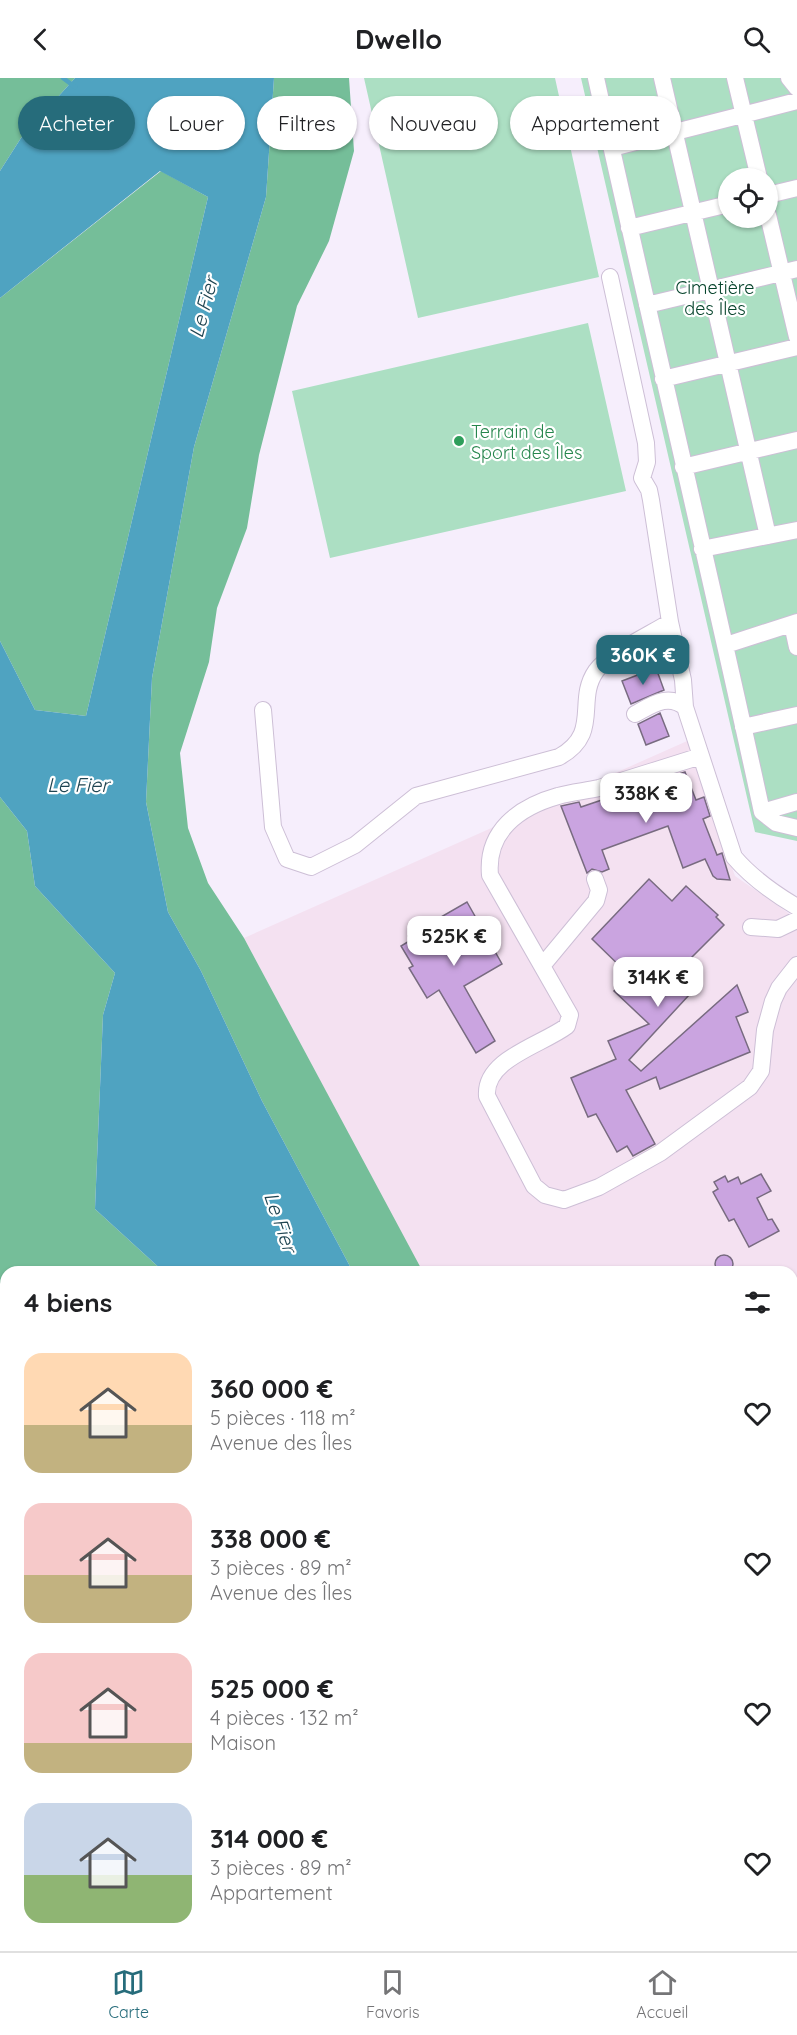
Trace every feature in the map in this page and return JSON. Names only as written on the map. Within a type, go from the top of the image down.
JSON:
[{"type":"street","points":[[596,78],[600,96]]},
{"type":"street","points":[[662,78],[666,96]]},
{"type":"street","points":[[735,78],[757,168]]},
{"type":"street","points":[[789,78],[797,88]]},
{"type":"street","points":[[681,131],[797,101]]},
{"type":"street","points":[[612,150],[762,812],[776,823],[797,828]]},
{"type":"street","points":[[679,150],[768,536]]},
{"type":"street","points":[[778,193],[797,188]]},
{"type":"street","points":[[630,228],[718,207]]},
{"type":"street","points":[[773,228],[789,271],[797,337]]},
{"type":"street","points":[[647,305],[789,271]]},
{"type":"street","points":[[610,277],[643,423],[646,462],[642,478],[649,490],[670,622],[683,680],[685,707],[734,857],[747,873],[771,892],[797,907]]},
{"type":"street","points":[[663,379],[797,347]]},
{"type":"street","points":[[683,467],[797,440]]},
{"type":"street","points":[[702,549],[797,530]]},
{"type":"street","points":[[263,710],[273,827],[287,859],[311,867],[355,845],[416,796],[567,753],[578,742],[585,727],[590,683],[597,670],[608,660],[670,622]]},
{"type":"street","points":[[726,645],[795,623],[797,647]]},
{"type":"street","points":[[635,714],[670,699],[678,701],[685,707]]},
{"type":"street","points":[[743,727],[797,715]]},
{"type":"street","points":[[701,756],[594,789],[557,796],[520,812],[498,833],[490,853],[490,875],[569,1012],[569,1023],[564,1029],[497,1067],[489,1078],[487,1096],[534,1185],[545,1195],[564,1200],[598,1187],[660,1153],[750,1087],[761,1071],[765,1030],[773,1001],[779,988],[797,965]]},
{"type":"street","points":[[762,812],[797,802]]},
{"type":"street","points":[[542,966],[596,901],[599,890],[595,879]]},
{"type":"street","points":[[751,927],[778,929],[797,920]]},
{"type":"shaded area","points":[[694,738],[723,843],[735,876],[797,919],[797,1266],[419,1266],[244,938]]},
{"type":"green space","points":[[0,78],[75,78],[59,96],[18,96],[18,143],[0,171]]},
{"type":"green space","points":[[274,78],[349,78],[350,96],[273,96]]},
{"type":"green space","points":[[364,78],[555,78],[559,96],[510,96],[510,150],[571,150],[599,277],[418,318],[380,150],[498,150],[498,96],[369,96],[369,100]]},
{"type":"green space","name":"Cimetière des Îles","points":[[581,78],[797,78],[797,841],[755,832],[598,150],[681,150],[681,96],[585,96]]},
{"type":"green space","points":[[269,150],[354,150],[329,241],[297,306],[259,455],[247,528],[217,608],[209,662],[180,753],[188,828],[208,883],[244,938],[420,1266],[350,1266],[262,1101],[201,971],[168,912],[146,802],[152,678],[194,447],[266,197]]},
{"type":"green space","points":[[161,171],[208,197],[86,716],[35,710],[0,641],[0,298]]},
{"type":"green space","name":"Terrain de Sport des Îles","points":[[588,323],[626,491],[330,558],[292,391]]},
{"type":"green space","points":[[0,797],[27,831],[35,886],[115,973],[103,1015],[95,1209],[157,1266],[0,1266]]},
{"type":"water","name":"Le Fier","points":[[75,78],[274,78],[273,96],[257,96],[257,150],[269,150],[266,197],[194,447],[152,678],[146,802],[168,912],[201,971],[262,1101],[350,1266],[157,1266],[95,1209],[103,1015],[115,973],[35,886],[27,831],[0,797],[0,641],[35,710],[86,716],[208,197],[160,171],[0,298],[0,171],[18,143],[18,150],[135,150],[135,96],[59,96]]},
{"type":"building","points":[[656,668],[664,690],[631,704],[622,681]]},
{"type":"building","points":[[660,713],[669,736],[646,745],[638,724]]},
{"type":"building","points":[[685,772],[696,800],[704,797],[710,816],[703,819],[717,855],[722,853],[730,880],[717,879],[713,876],[705,859],[683,868],[668,826],[602,850],[609,869],[602,872],[592,869],[587,873],[561,806],[579,802],[581,807]]},
{"type":"building","points":[[649,879],[672,901],[686,886],[718,915],[716,917],[724,925],[685,964],[702,981],[629,1060],[641,1071],[737,985],[748,1012],[736,1017],[750,1052],[660,1089],[656,1077],[626,1090],[655,1144],[633,1156],[627,1146],[617,1152],[596,1114],[588,1117],[571,1078],[616,1059],[608,1041],[649,1024],[614,991],[629,975],[592,939]]},
{"type":"building","points":[[467,902],[502,964],[464,986],[495,1041],[476,1053],[439,990],[427,998],[409,968],[413,966],[401,946],[411,940],[408,936]]},
{"type":"building","points":[[761,1174],[771,1191],[757,1198],[768,1220],[772,1219],[779,1231],[749,1247],[734,1219],[729,1221],[713,1192],[718,1189],[714,1182],[725,1176],[728,1182],[738,1177],[741,1184]]},
{"type":"building","points":[[724,1255],[732,1261],[732,1266],[716,1266],[715,1264],[718,1258]]},
{"type":"waterway","points":[[63,78],[75,87]]},
{"type":"place","name":"Terrain de Sport des Îles","points":[[459,441]]}]
